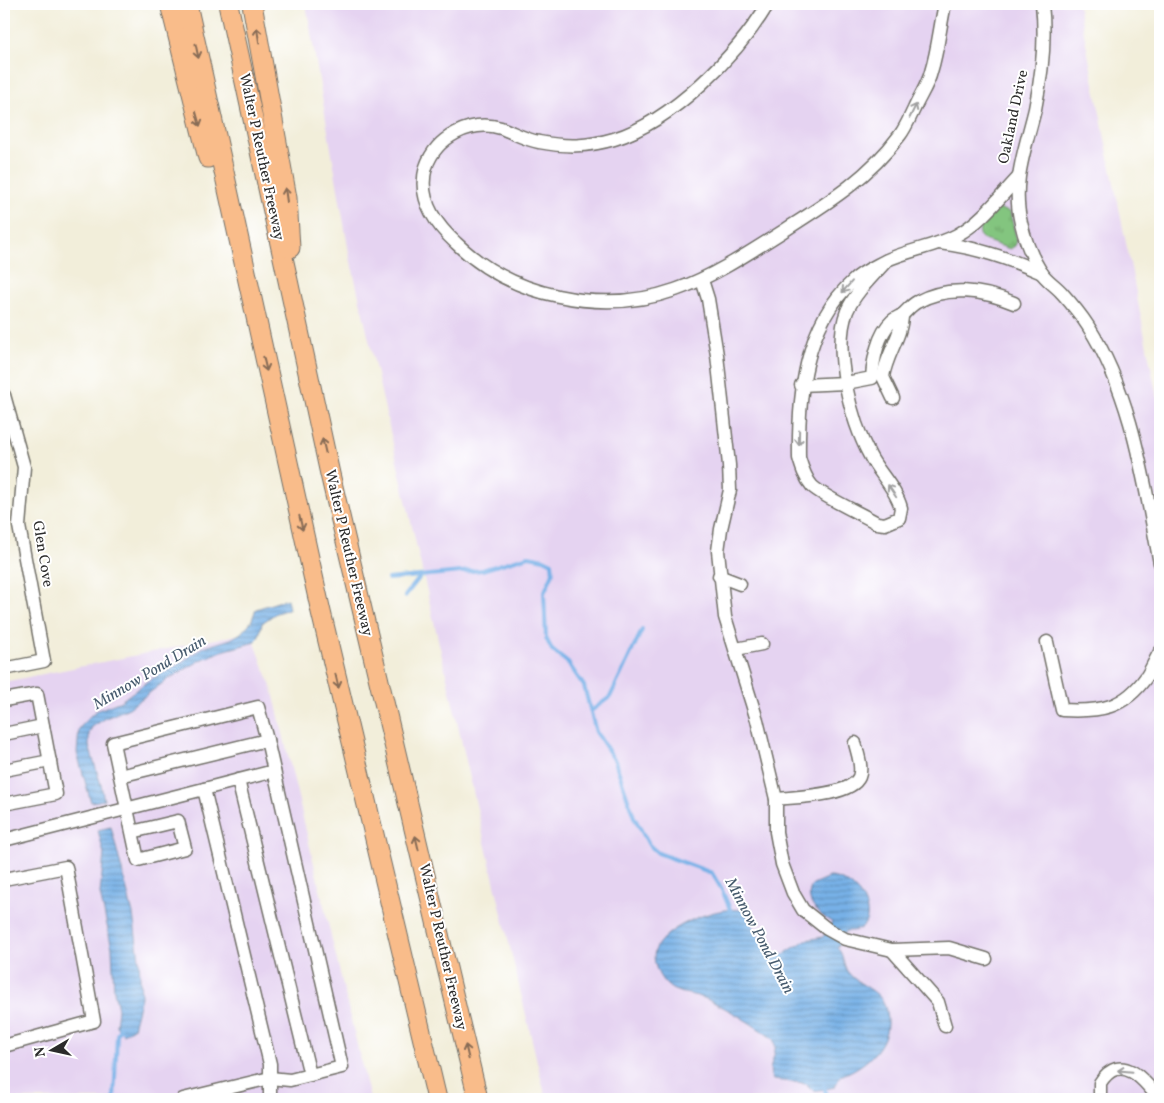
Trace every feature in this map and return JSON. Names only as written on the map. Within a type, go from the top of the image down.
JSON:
[{"type":"highway","points":[[170,4],[190,91],[260,341]]},
{"type":"highway","points":[[187,4],[320,612],[437,1099]]},
{"type":"highway","name":"Walter P Reuther Freeway","points":[[228,4],[294,314],[354,578],[478,1099]]},
{"type":"highway","points":[[252,4],[287,198],[294,314]]},
{"type":"street","points":[[768,4],[736,51],[708,78],[672,108],[616,139],[579,147],[536,142],[498,127],[476,126],[460,130],[441,143],[431,155],[423,181],[424,195],[428,208],[442,230],[480,263],[534,290],[585,301],[608,303],[631,301],[668,292],[702,280],[830,202],[859,181],[902,133],[931,74],[945,4]]},
{"type":"street","name":"Oakland Drive","points":[[1042,4],[1044,37],[1039,84],[1018,178],[1018,212],[1031,254],[1042,273],[1062,293],[1088,326],[1112,372],[1125,408],[1140,462],[1160,563]]},
{"type":"street","points":[[887,260],[858,292],[846,314],[842,340],[846,383],[859,433],[869,455],[900,504],[901,513],[894,522],[885,524],[877,523],[816,489],[808,480],[799,458],[802,385],[820,328],[844,290],[861,274],[887,260],[957,235],[972,224],[1018,178]]},
{"type":"street","points":[[937,243],[980,250],[1012,259],[1042,273]]},
{"type":"street","points":[[702,280],[708,299],[717,355],[729,465],[730,490],[720,529],[718,551],[719,576],[725,617],[736,649],[776,799],[776,832],[782,864],[790,886],[803,910],[827,929],[845,939],[892,950],[949,948],[986,959]]},
{"type":"street","points":[[894,398],[877,378],[875,355],[883,334],[892,320],[902,315],[916,303],[945,292],[992,293],[1014,303]]},
{"type":"street","points":[[802,385],[846,383],[877,378]]},
{"type":"street","name":"Glen Cove","points":[[4,394],[24,467],[19,526],[44,661],[4,669]]},
{"type":"street","points":[[719,576],[740,584]]},
{"type":"street","points":[[1047,642],[1062,710],[1088,711],[1122,702],[1138,688],[1160,652]]},
{"type":"street","points":[[736,649],[762,644]]},
{"type":"street","points":[[4,700],[37,694],[56,794],[4,804]]},
{"type":"street","points":[[132,832],[112,743],[258,707],[342,1066],[290,1080],[270,1078],[183,1099]]},
{"type":"street","points":[[4,734],[43,726]]},
{"type":"street","points":[[120,776],[267,740]]},
{"type":"street","points":[[776,799],[843,790],[854,784],[859,776],[860,768],[855,743]]},
{"type":"street","points":[[4,770],[50,761]]},
{"type":"street","points":[[4,840],[274,771]]},
{"type":"street","points":[[238,780],[310,1075]]},
{"type":"street","points":[[204,789],[270,1064],[270,1099]]},
{"type":"street","points":[[4,878],[66,867],[94,1021],[4,1046]]},
{"type":"street","points":[[892,950],[938,1002],[945,1026]]},
{"type":"street","points":[[1100,1099],[1100,1083],[1109,1072],[1117,1070],[1134,1072],[1140,1075],[1159,1099]]},
{"type":"shaded area","points":[[306,4],[1078,4],[1160,412],[1160,1099],[546,1099],[349,253]]},
{"type":"shaded area","points":[[251,632],[273,692],[370,1099],[4,1099],[4,682]]},
{"type":"green space","points":[[999,209],[1010,212],[1017,241],[1015,246],[1010,249],[984,240],[979,235],[980,228]]},
{"type":"water","points":[[287,599],[289,609],[276,613],[262,623],[259,636],[255,642],[222,651],[203,659],[168,679],[129,708],[106,718],[92,727],[89,733],[89,746],[104,800],[91,802],[77,753],[79,729],[88,718],[96,711],[121,701],[148,681],[173,668],[202,648],[231,639],[241,633],[251,622],[256,609]]},
{"type":"water","points":[[111,827],[133,914],[139,959],[141,997],[133,1028],[123,1034],[116,1026],[118,1009],[114,991],[112,948],[100,894],[104,854],[98,830]]},
{"type":"water","points":[[829,877],[842,880],[852,887],[860,895],[866,906],[865,924],[858,929],[846,931],[837,948],[841,952],[847,971],[874,992],[883,1002],[886,1009],[887,1029],[880,1047],[866,1061],[840,1076],[835,1087],[814,1091],[805,1083],[773,1080],[770,1070],[775,1049],[773,1039],[740,1017],[712,1002],[671,988],[658,973],[654,955],[660,942],[680,926],[694,919],[722,910],[735,909],[745,911],[768,952],[774,957],[784,954],[806,940],[823,937],[832,922],[817,911],[809,896],[813,884]]},
{"type":"waterway","name":"Minnow Pond Drain","points":[[388,579],[482,570],[529,556],[552,563],[553,573],[544,593],[546,638],[552,650],[568,663],[584,686],[596,732],[615,761],[634,817],[649,845],[658,853],[712,873],[722,890],[732,914]]},
{"type":"waterway","points":[[405,596],[420,577]]},
{"type":"waterway","points":[[591,711],[610,697],[642,630]]},
{"type":"waterway","name":"Minnow Pond Drain","points":[[114,1099],[117,1035],[121,1025]]},
{"type":"waterway","name":"Minnow Pond Drain","points":[[824,1085],[827,1099]]}]
